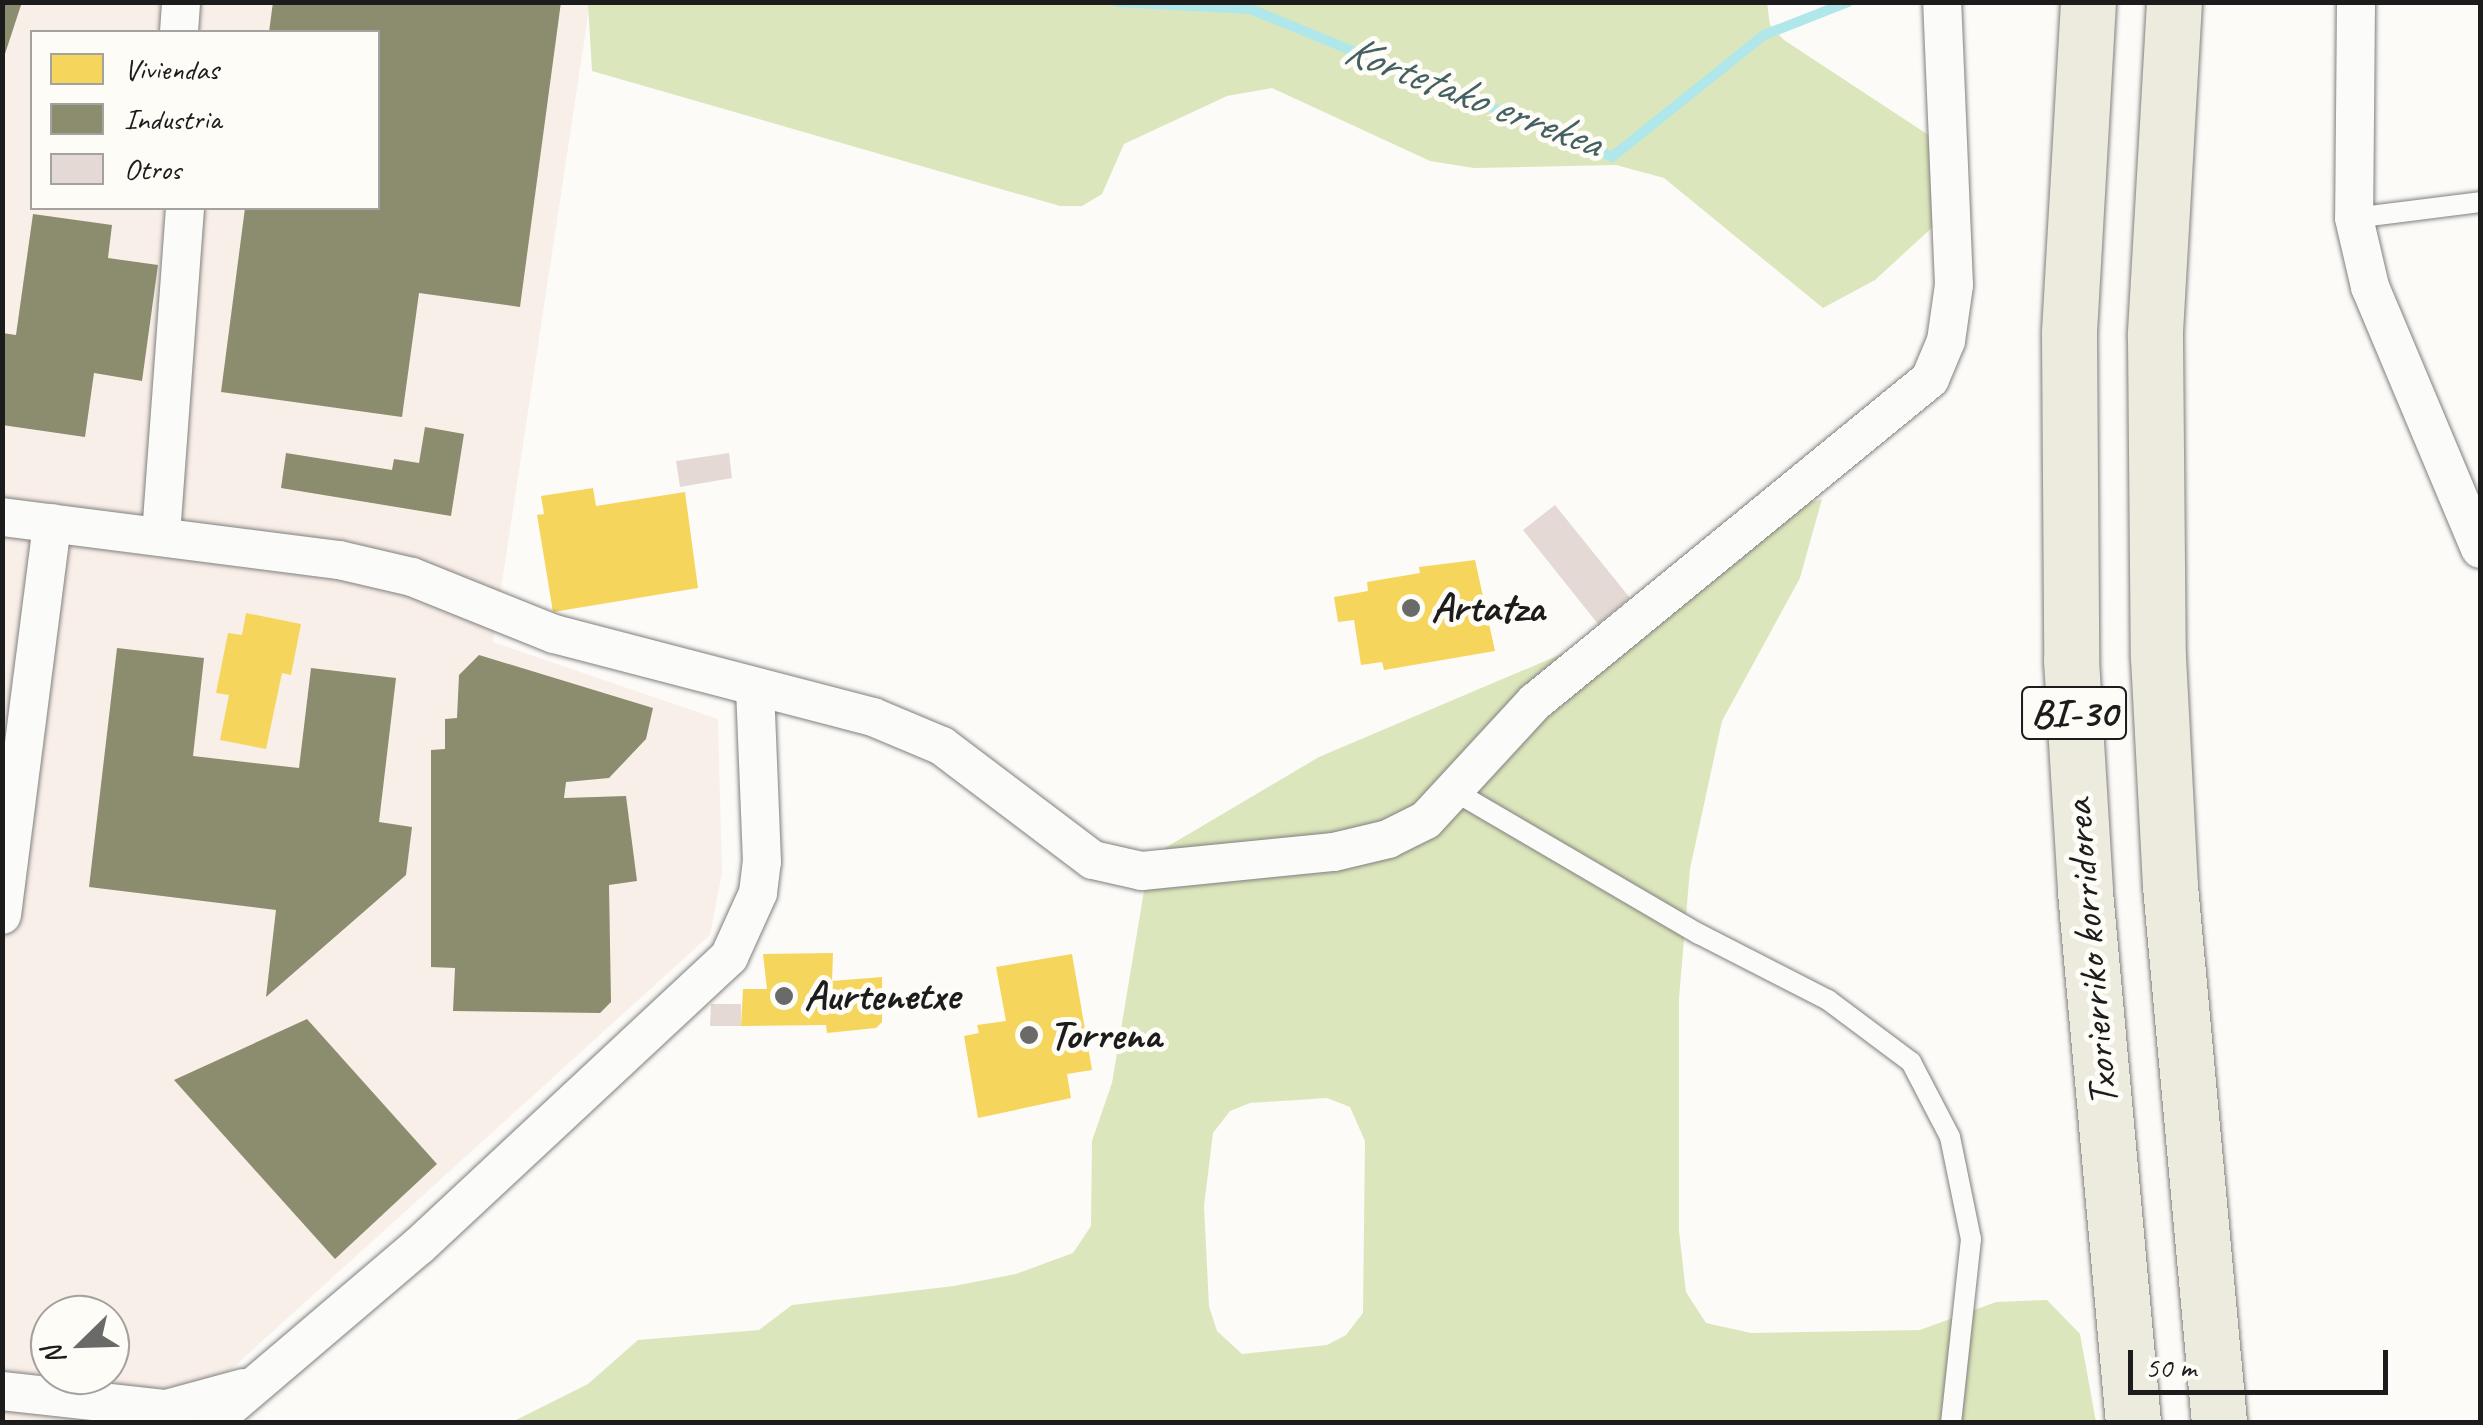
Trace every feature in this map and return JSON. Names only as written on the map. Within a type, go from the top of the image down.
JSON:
[{"type":"highway","name":"Txorierriko korridorea","points":[[2088,2],[2069,334],[2071,660],[2085,892],[2133,1422]]},
{"type":"highway","name":"Txorierriko korridorea","points":[[2174,2],[2154,336],[2158,657],[2170,886],[2218,1422]]},
{"type":"street","points":[[179,30],[182,2]]},
{"type":"street","points":[[2,517],[161,534],[412,576],[554,634],[873,717],[942,746],[1093,860],[1142,871],[1334,852],[1388,839],[1426,820],[1535,702],[1930,379],[1946,341],[1954,286],[1942,2]]},
{"type":"street","points":[[2356,2],[2354,218],[2370,286],[2480,549]]},
{"type":"street","points":[[161,534],[186,210]]},
{"type":"street","points":[[2,915],[52,524]]},
{"type":"street","points":[[212,1422],[262,1384],[729,957],[752,911],[762,862],[755,687]]},
{"type":"street","points":[[2,1390],[166,1409],[262,1384]]},
{"type":"lane","points":[[2354,218],[2480,202]]},
{"type":"lane","points":[[1454,792],[1699,934],[1828,1000],[1911,1062],[1950,1137],[1970,1238],[1951,1422]]},
{"type":"shaded area","points":[[3,3],[590,3],[493,642],[718,719],[722,873],[710,935],[173,1422],[3,1422]]},
{"type":"green space","points":[[588,3],[1767,3],[1770,25],[1784,40],[1930,136],[1936,224],[1875,280],[1823,308],[1664,178],[1616,165],[1474,168],[1430,161],[1272,88],[1227,96],[1124,144],[1102,194],[1082,206],[1060,206],[592,71]]},
{"type":"green space","points":[[1822,499],[1800,578],[1722,721],[1690,869],[1679,998],[1679,1231],[1686,1292],[1706,1323],[1751,1333],[1920,1330],[1996,1302],[2047,1300],[2080,1334],[2096,1422],[512,1422],[588,1384],[638,1340],[759,1330],[792,1305],[954,1286],[1016,1274],[1073,1253],[1091,1226],[1092,1141],[1112,1083],[1145,885],[1165,848],[1319,757],[1604,636],[1798,507]],"holes":[[[1327,1098],[1350,1107],[1365,1141],[1363,1313],[1346,1335],[1327,1345],[1242,1354],[1217,1331],[1209,1306],[1204,1206],[1213,1133],[1230,1111],[1250,1103]]]},
{"type":"building: Viviendas","points":[[593,488],[596,506],[685,492],[698,588],[553,612],[537,515],[544,514],[541,496]]},
{"type":"building: Viviendas","name":"Artatza","points":[[1475,560],[1495,651],[1384,670],[1382,662],[1361,665],[1354,620],[1338,622],[1334,597],[1368,591],[1367,582],[1420,573],[1419,567]]},
{"type":"building: Viviendas","points":[[246,613],[301,624],[291,675],[282,673],[266,749],[220,740],[229,695],[216,693],[228,633],[242,635]]},
{"type":"building: Viviendas","name":"Aurtenetxe","points":[[833,953],[832,981],[882,977],[882,1022],[876,1028],[827,1033],[826,1025],[741,1026],[743,989],[767,989],[763,954]]},
{"type":"building: Viviendas","name":"Torrena","points":[[1072,954],[1092,1070],[1067,1074],[1071,1098],[978,1118],[964,1036],[979,1033],[977,1025],[1006,1021],[996,967]]},
{"type":"building: Industria","points":[[2,2],[22,2],[3,60],[2,60]]},
{"type":"building: Industria","points":[[273,2],[561,2],[520,307],[419,293],[402,417],[221,392],[245,210],[380,210],[380,30],[269,30]]},
{"type":"building: Industria","points":[[33,214],[112,225],[108,258],[158,265],[142,381],[94,373],[85,437],[2,425],[2,333],[16,335]]},
{"type":"building: Industria","points":[[425,427],[464,434],[451,516],[281,488],[286,453],[392,470],[394,459],[419,463]]},
{"type":"building: Industria","points":[[117,648],[204,658],[193,756],[299,768],[311,668],[396,678],[379,822],[412,827],[406,875],[266,997],[276,910],[89,887]]},
{"type":"building: Industria","points":[[479,655],[653,708],[646,739],[609,778],[566,782],[564,798],[626,796],[637,881],[609,885],[611,1002],[600,1013],[453,1011],[455,968],[431,967],[431,750],[445,749],[445,719],[457,718],[459,675]]},
{"type":"building: Industria","points":[[307,1019],[437,1164],[335,1259],[174,1080]]},
{"type":"building: Otros","points":[[729,453],[732,478],[680,487],[676,461]]},
{"type":"building: Otros","points":[[1555,505],[1630,598],[1598,624],[1523,530]]},
{"type":"building: Otros","name":"Aurtenetxe","points":[[711,1004],[741,1004],[741,1026],[710,1026]]},
{"type":"waterway","name":"Kortetako errekea","points":[[1117,2],[1250,9],[1612,157],[1764,35],[1848,2]]},
{"type":"place","name":"Artatza","points":[[1411,608]]},
{"type":"place","name":"Aurtenetxe","points":[[784,996]]},
{"type":"place","name":"Torrena","points":[[1029,1035]]}]
